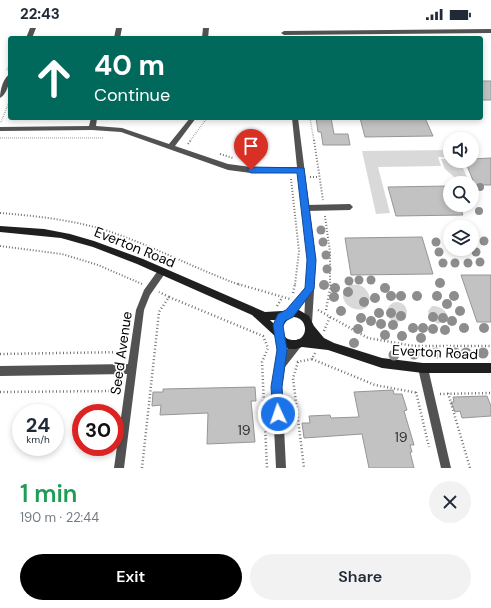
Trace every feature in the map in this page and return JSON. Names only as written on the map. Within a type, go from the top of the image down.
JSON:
[{"type":"street","points":[[284,33],[459,30],[491,31]]},
{"type":"street","points":[[0,96],[8,80]]},
{"type":"street","points":[[92,128],[94,120]]},
{"type":"street","points":[[171,146],[191,120]]},
{"type":"street","points":[[279,366],[309,336],[312,260],[295,120]]},
{"type":"street","points":[[0,129],[92,128],[122,130],[228,167],[251,170],[301,170]]},
{"type":"street","name":"Everton Road","points":[[0,229],[38,232],[68,237],[99,246],[254,312],[265,316],[287,315]]},
{"type":"street","name":"Seed Avenue","points":[[119,468],[140,310],[148,287],[162,272]]},
{"type":"street","points":[[282,468],[277,387],[282,354],[278,325],[310,289]]},
{"type":"street","name":"Everton Road","points":[[254,312],[280,336]]},
{"type":"street","points":[[287,315],[298,314],[309,325]]},
{"type":"street","name":"Everton Road","points":[[309,325],[321,341],[332,347],[382,363],[423,368],[491,368]]},
{"type":"street","points":[[280,336],[289,344],[301,344]]},
{"type":"street","name":"Everton Road","points":[[301,344],[332,347]]},
{"type":"street","points":[[423,368],[446,468]]},
{"type":"street","points":[[0,371],[132,369]]},
{"type":"lane","points":[[306,208],[350,207]]},
{"type":"path","points":[[0,124],[8,105]]},
{"type":"path","points":[[188,144],[206,120]]},
{"type":"path","points":[[0,213],[44,217],[112,232],[250,290],[287,299]]},
{"type":"path","points":[[0,246],[30,248],[69,255],[107,268],[169,297],[263,336],[268,348],[262,362],[267,468]]},
{"type":"path","points":[[142,468],[159,312],[169,297]]},
{"type":"path","points":[[317,310],[368,338],[414,346],[491,346]]},
{"type":"path","points":[[0,354],[125,352]]},
{"type":"path","points":[[312,359],[375,384],[416,392],[429,394],[491,393]]},
{"type":"path","points":[[298,362],[293,378],[304,468]]},
{"type":"path","points":[[0,392],[130,391]]},
{"type":"path","points":[[416,392],[430,453]]},
{"type":"path","points":[[448,393],[470,468]]},
{"type":"shaded area","points":[[443,150],[443,157],[438,157],[441,166],[378,167],[390,213],[376,214],[362,151]]},
{"type":"shaded area","points":[[463,168],[466,176],[453,176],[445,169]]},
{"type":"shaded area","points":[[350,285],[357,285],[365,289],[370,299],[367,307],[355,309],[346,304],[343,294],[345,289]]},
{"type":"shaded area","points":[[397,302],[404,305],[407,312],[404,319],[397,322],[390,319],[387,312],[390,305]]},
{"type":"shaded area","points":[[432,306],[439,307],[446,312],[446,321],[438,324],[430,319],[428,311]]},
{"type":"building","points":[[483,81],[491,81],[491,100],[483,100]]},
{"type":"building","points":[[316,120],[331,120],[334,134],[348,134],[350,145],[323,145],[321,132],[318,132]]},
{"type":"building","points":[[361,120],[426,120],[433,136],[365,137]]},
{"type":"building","points":[[491,158],[491,185],[479,185],[479,176],[471,176],[468,168],[479,168],[479,159]]},
{"type":"building","points":[[443,186],[443,212],[462,212],[463,215],[396,216],[388,187]]},
{"type":"building","points":[[422,237],[433,274],[351,275],[345,238]]},
{"type":"building","points":[[461,275],[491,275],[491,322],[477,322]]},
{"type":"building","points":[[255,387],[256,401],[251,401],[255,442],[207,444],[208,413],[160,415],[161,405],[152,406],[153,392],[163,392],[163,389]]},
{"type":"building","points":[[393,390],[394,394],[402,394],[407,410],[404,411],[414,445],[410,445],[412,452],[410,452],[414,468],[369,468],[362,434],[304,438],[302,423],[310,423],[309,416],[330,415],[331,418],[359,417],[354,392]]},
{"type":"building","points":[[487,396],[491,406],[491,416],[462,418],[460,411],[455,412],[451,402],[454,402],[453,397]]},
{"type":"route","points":[[251,170],[301,170],[312,260],[310,289],[289,314],[282,318],[278,325],[282,350],[277,387],[278,414]]}]
